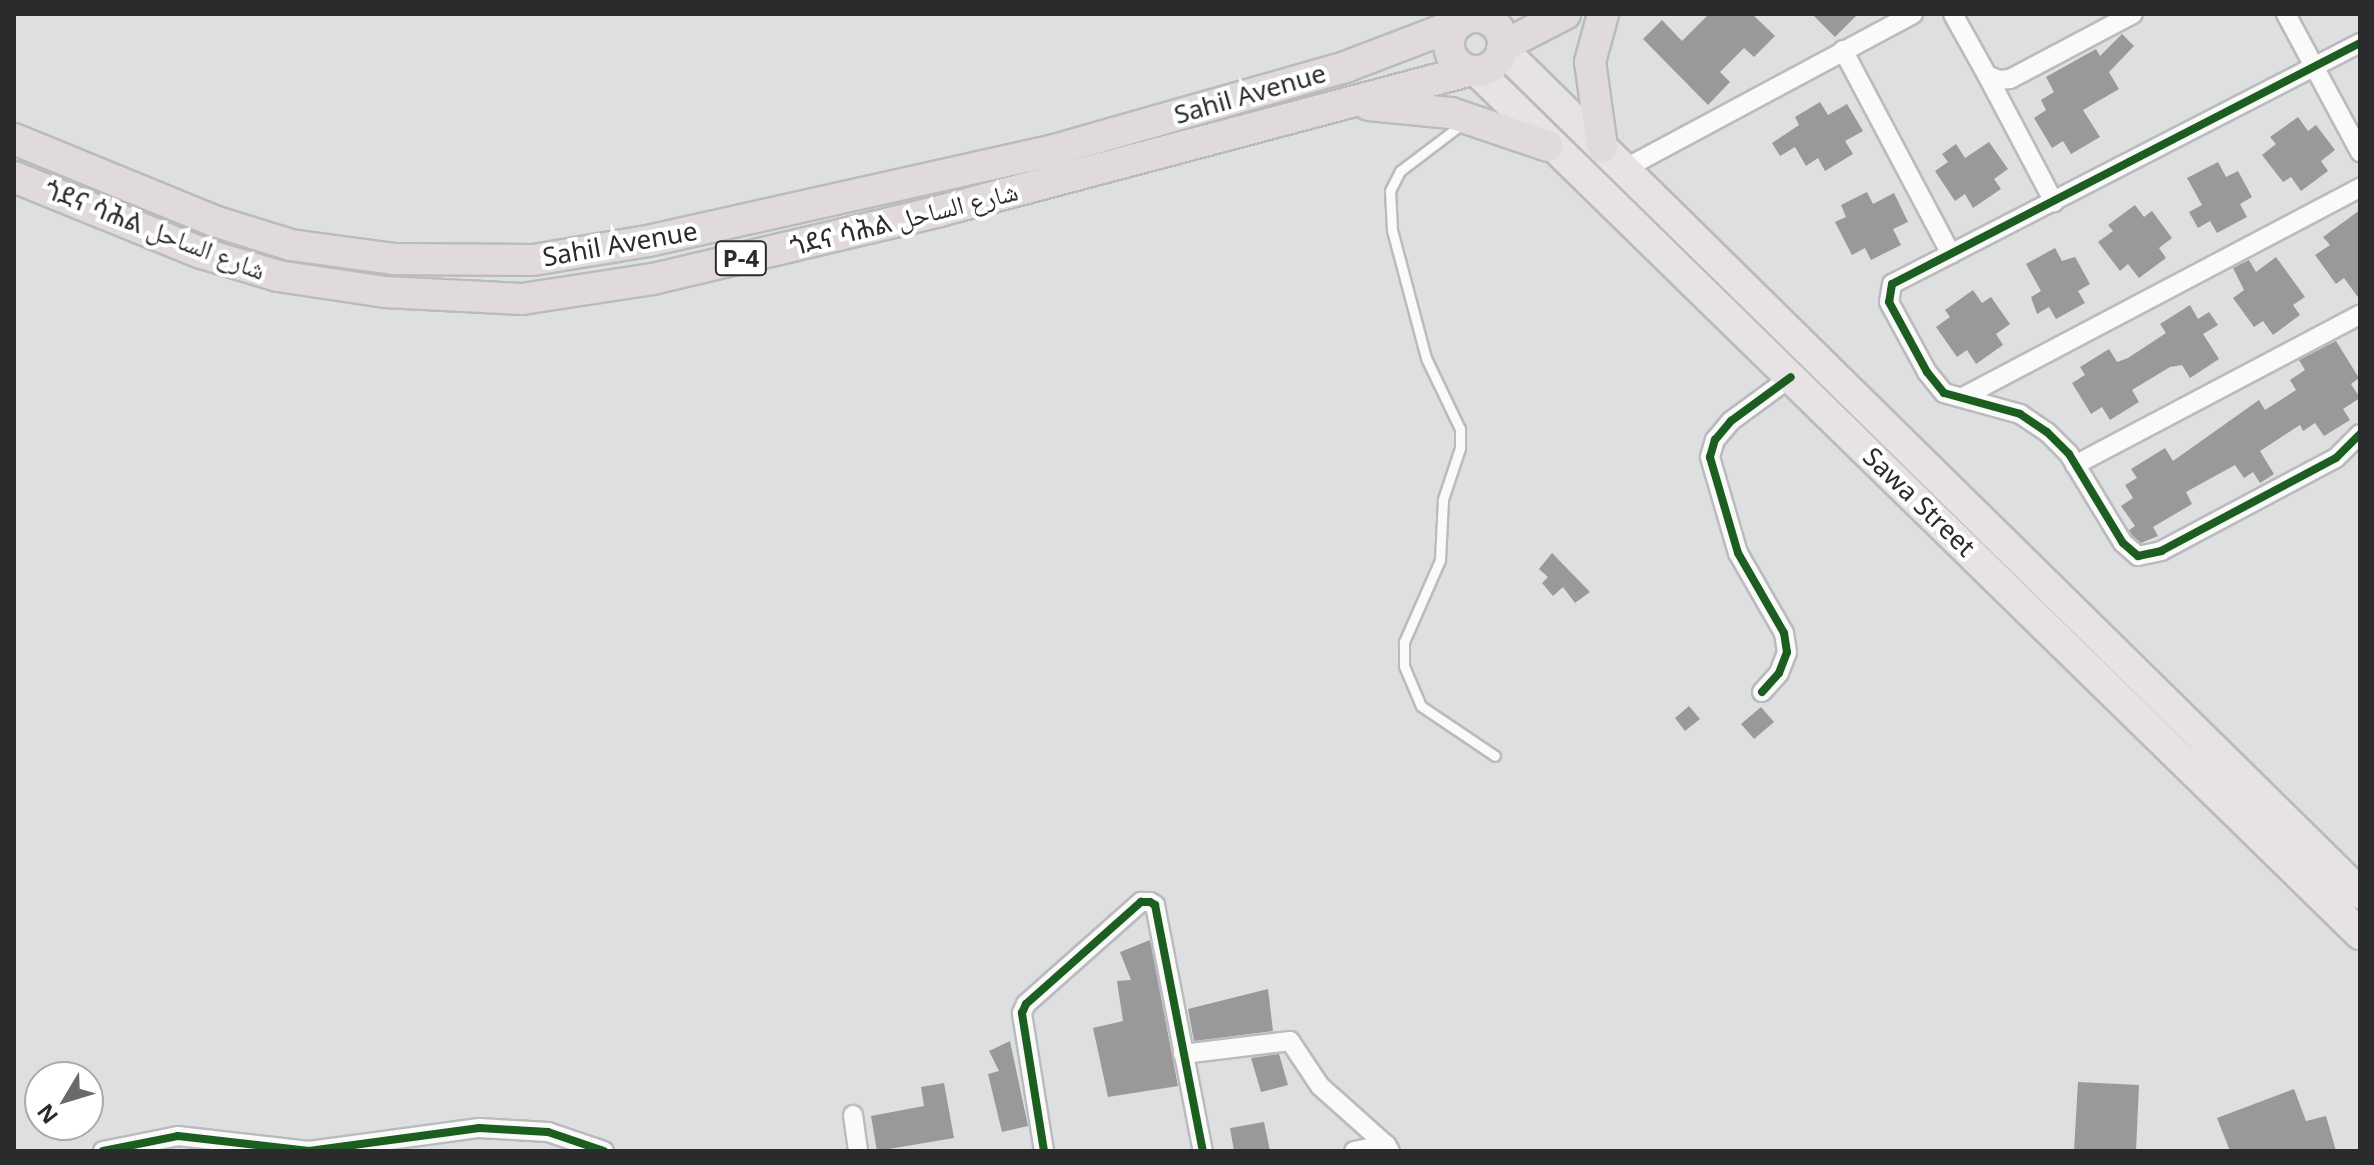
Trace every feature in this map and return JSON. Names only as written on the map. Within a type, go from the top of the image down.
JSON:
[{"type":"highway","points":[[1502,47],[1494,24],[1469,18],[1448,46],[1454,61],[1472,71],[1494,65],[1502,47],[1565,14]]},
{"type":"highway","points":[[1602,147],[1590,62],[1603,14]]},
{"type":"highway","name":"Sahil Avenue","points":[[14,139],[214,221],[291,245],[393,259],[461,262],[577,254],[985,166],[1282,85],[1469,18]]},
{"type":"highway","name":"ጎደና ሳሕል شارع الساحل","points":[[14,177],[201,253],[278,276],[385,292],[522,299],[653,279],[992,198],[1472,71]]},
{"type":"highway","points":[[1282,85],[1292,118]]},
{"type":"highway","points":[[1347,103],[1467,119],[1548,146]]},
{"type":"highway","points":[[985,166],[992,198]]},
{"type":"main road","name":"Sawa Street","points":[[1502,47],[2360,893]]},
{"type":"main road","name":"Sawa Street","points":[[1472,71],[2356,924]]},
{"type":"street","points":[[1624,169],[1913,14]]},
{"type":"street","points":[[1953,14],[2054,202]]},
{"type":"street","points":[[1987,75],[2010,79],[2133,14]]},
{"type":"street","points":[[2286,14],[2360,152]]},
{"type":"street","points":[[2360,43],[1892,284],[1889,302],[1927,372],[1944,393],[2020,414],[2047,432],[2075,465],[2123,543],[2138,556],[2161,551],[2336,458],[2360,434]]},
{"type":"street","points":[[1843,50],[1951,254]]},
{"type":"street","points":[[1963,397],[2360,188]]},
{"type":"street","points":[[2075,465],[2360,315]]},
{"type":"street","points":[[1762,692],[1779,673],[1787,652],[1784,633],[1738,553],[1710,457],[1715,440],[1731,421],[1791,377]]},
{"type":"street","points":[[1044,1151],[1022,1013],[1026,1004],[1141,902],[1155,905],[1203,1151]]},
{"type":"street","points":[[1183,1054],[1290,1041],[1320,1086],[1388,1148]]},
{"type":"street","points":[[853,1115],[858,1151]]},
{"type":"street","points":[[103,1151],[178,1136],[224,1147],[300,1151],[380,1147],[479,1128],[524,1129],[604,1151]]},
{"type":"street","points":[[1354,1151],[1388,1148]]},
{"type":"lane","points":[[1467,119],[1400,171],[1390,191],[1392,230],[1426,358],[1460,429],[1460,448],[1443,499],[1440,560],[1404,642],[1404,666],[1421,706],[1495,756]]},
{"type":"building","points":[[1709,14],[1752,14],[1775,36],[1754,57],[1744,48],[1720,72],[1730,82],[1708,105],[1643,39],[1662,20],[1682,41]]},
{"type":"building","points":[[1812,14],[1858,14],[1835,37]]},
{"type":"building","points":[[2122,34],[2134,46],[2109,72],[2119,89],[2083,110],[2100,137],[2071,154],[2063,141],[2052,148],[2034,118],[2046,110],[2041,100],[2054,92],[2046,77],[2096,49],[2100,56]]},
{"type":"building","points":[[1820,102],[1828,115],[1847,104],[1863,131],[1845,141],[1853,154],[1825,171],[1818,158],[1806,166],[1795,147],[1780,156],[1772,143],[1799,125],[1795,117]]},
{"type":"building","points":[[2298,117],[2308,131],[2316,125],[2335,150],[2321,161],[2328,171],[2301,191],[2291,177],[2283,182],[2262,155],[2276,144],[2270,137]]},
{"type":"building","points":[[1989,142],[2008,169],[1994,179],[2001,189],[1973,208],[1965,194],[1955,201],[1935,171],[1948,162],[1942,154],[1956,144],[1965,158]]},
{"type":"building","points":[[2218,162],[2226,177],[2238,171],[2252,197],[2240,204],[2247,217],[2217,233],[2210,221],[2198,228],[2189,212],[2202,205],[2187,178]]},
{"type":"building","points":[[1867,192],[1873,204],[1894,193],[1908,222],[1893,229],[1901,245],[1871,260],[1865,248],[1852,255],[1835,222],[1846,217],[1841,205]]},
{"type":"building","points":[[2135,205],[2144,217],[2152,211],[2172,238],[2159,248],[2166,258],[2139,278],[2128,264],[2120,271],[2098,242],[2113,231],[2108,225]]},
{"type":"building","points":[[2360,210],[2360,300],[2344,278],[2336,284],[2315,255],[2330,245],[2323,237]]},
{"type":"building","points":[[2055,248],[2062,261],[2075,257],[2090,284],[2078,291],[2085,303],[2056,319],[2049,307],[2037,314],[2031,297],[2041,291],[2026,264]]},
{"type":"building","points":[[2276,257],[2305,297],[2293,305],[2300,315],[2273,335],[2263,321],[2254,327],[2233,298],[2244,290],[2233,268],[2249,260],[2256,272]]},
{"type":"building","points":[[1973,290],[1982,303],[1991,297],[2010,324],[1996,334],[2003,345],[1976,364],[1967,350],[1957,357],[1936,327],[1950,317],[1945,310]]},
{"type":"building","points":[[2190,305],[2198,319],[2209,312],[2218,325],[2203,334],[2219,359],[2190,378],[2182,365],[2170,367],[2132,390],[2139,402],[2110,420],[2102,407],[2091,414],[2072,383],[2085,375],[2080,367],[2109,349],[2117,362],[2128,358],[2166,333],[2160,324]]},
{"type":"building","points":[[2336,341],[2359,378],[2351,384],[2360,398],[2343,409],[2350,420],[2324,436],[2315,423],[2303,431],[2300,425],[2260,451],[2274,474],[2260,483],[2253,472],[2244,478],[2235,465],[2186,492],[2192,504],[2153,527],[2158,536],[2141,543],[2132,535],[2129,530],[2135,526],[2121,506],[2133,498],[2125,485],[2137,478],[2131,469],[2165,448],[2173,461],[2259,400],[2265,410],[2296,390],[2290,380],[2305,370],[2299,360]]},
{"type":"building","points":[[1552,553],[1590,592],[1575,603],[1563,587],[1553,596],[1542,583],[1548,577],[1539,569]]},
{"type":"building","points":[[1689,706],[1700,719],[1685,731],[1675,718]]},
{"type":"building","points":[[1761,707],[1774,722],[1754,739],[1741,724]]},
{"type":"building","points":[[1150,940],[1178,1086],[1108,1097],[1093,1028],[1123,1021],[1117,981],[1131,980],[1120,952]]},
{"type":"building","points":[[1268,989],[1273,1031],[1194,1041],[1188,1009]]},
{"type":"building","points":[[1010,1041],[1028,1126],[1002,1132],[988,1074],[999,1071],[989,1051]]},
{"type":"building","points":[[1279,1054],[1288,1085],[1261,1092],[1251,1058]]},
{"type":"building","points":[[2078,1082],[2139,1085],[2136,1151],[2074,1151]]},
{"type":"building","points":[[944,1083],[954,1138],[877,1151],[871,1116],[924,1106],[921,1087]]},
{"type":"building","points":[[2294,1089],[2306,1121],[2326,1116],[2336,1151],[2230,1151],[2217,1118]]},
{"type":"building","points":[[1264,1122],[1270,1151],[1234,1151],[1230,1128]]},
{"type":"cycle path","points":[[2360,43],[1892,284],[1889,302],[1927,372],[1944,393],[2020,414],[2047,432],[2069,454],[2123,543],[2138,556],[2161,551],[2336,458],[2360,434]]},
{"type":"cycle path","points":[[1762,692],[1779,673],[1787,652],[1784,633],[1738,553],[1710,457],[1715,440],[1731,421],[1791,377]]},
{"type":"cycle path","points":[[1044,1151],[1022,1013],[1026,1004],[1141,902],[1155,905],[1203,1151]]},
{"type":"cycle path","points":[[103,1151],[178,1136],[309,1151],[479,1128],[548,1132],[604,1151]]}]
